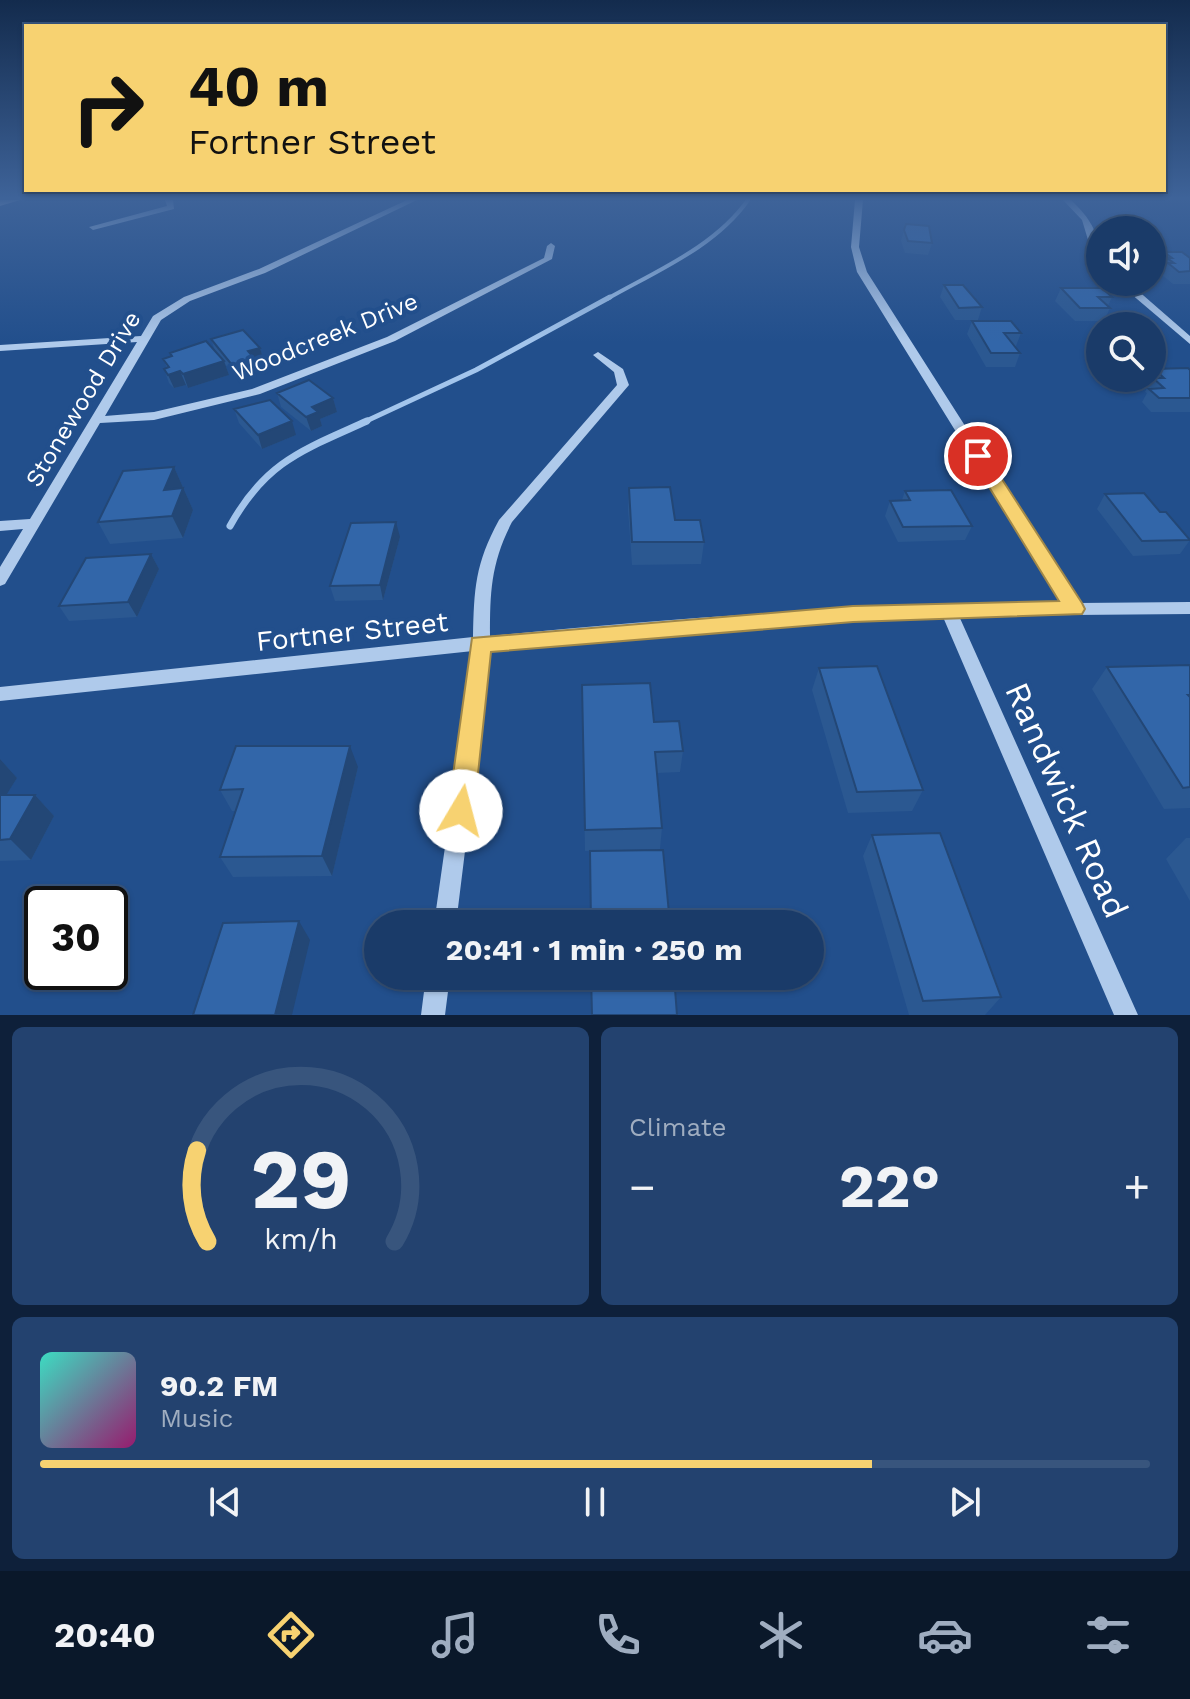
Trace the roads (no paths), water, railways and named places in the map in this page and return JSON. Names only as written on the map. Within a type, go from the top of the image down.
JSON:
[{"type":"street","name":"Stonewood Drive","points":[[0,580],[141,339],[157,318],[176,305],[312,247]]},
{"type":"street","name":"Woodcreek Drive","points":[[95,420],[198,408],[256,392],[391,339],[548,259],[551,247]]},
{"type":"street","points":[[855,247],[862,272],[1074,609]]},
{"type":"street","points":[[1138,296],[1190,341]]},
{"type":"street","points":[[0,348],[141,339]]},
{"type":"street","points":[[447,910],[480,669],[481,577],[492,544],[506,520],[623,385],[619,371],[598,355]]},
{"type":"street","points":[[0,526],[33,523]]},
{"type":"street","name":"Fortner Street","points":[[0,694],[480,644],[790,618],[949,611],[1190,608]]},
{"type":"street","name":"Randwick Road","points":[[949,611],[1126,1015]]},
{"type":"street","points":[[433,1015],[436,990]]},
{"type":"waterway","points":[[607,299],[698,247]]},
{"type":"waterway","points":[[362,423],[476,370],[610,297]]},
{"type":"waterway","points":[[230,526],[244,504],[272,472],[305,450],[367,421]]}]
